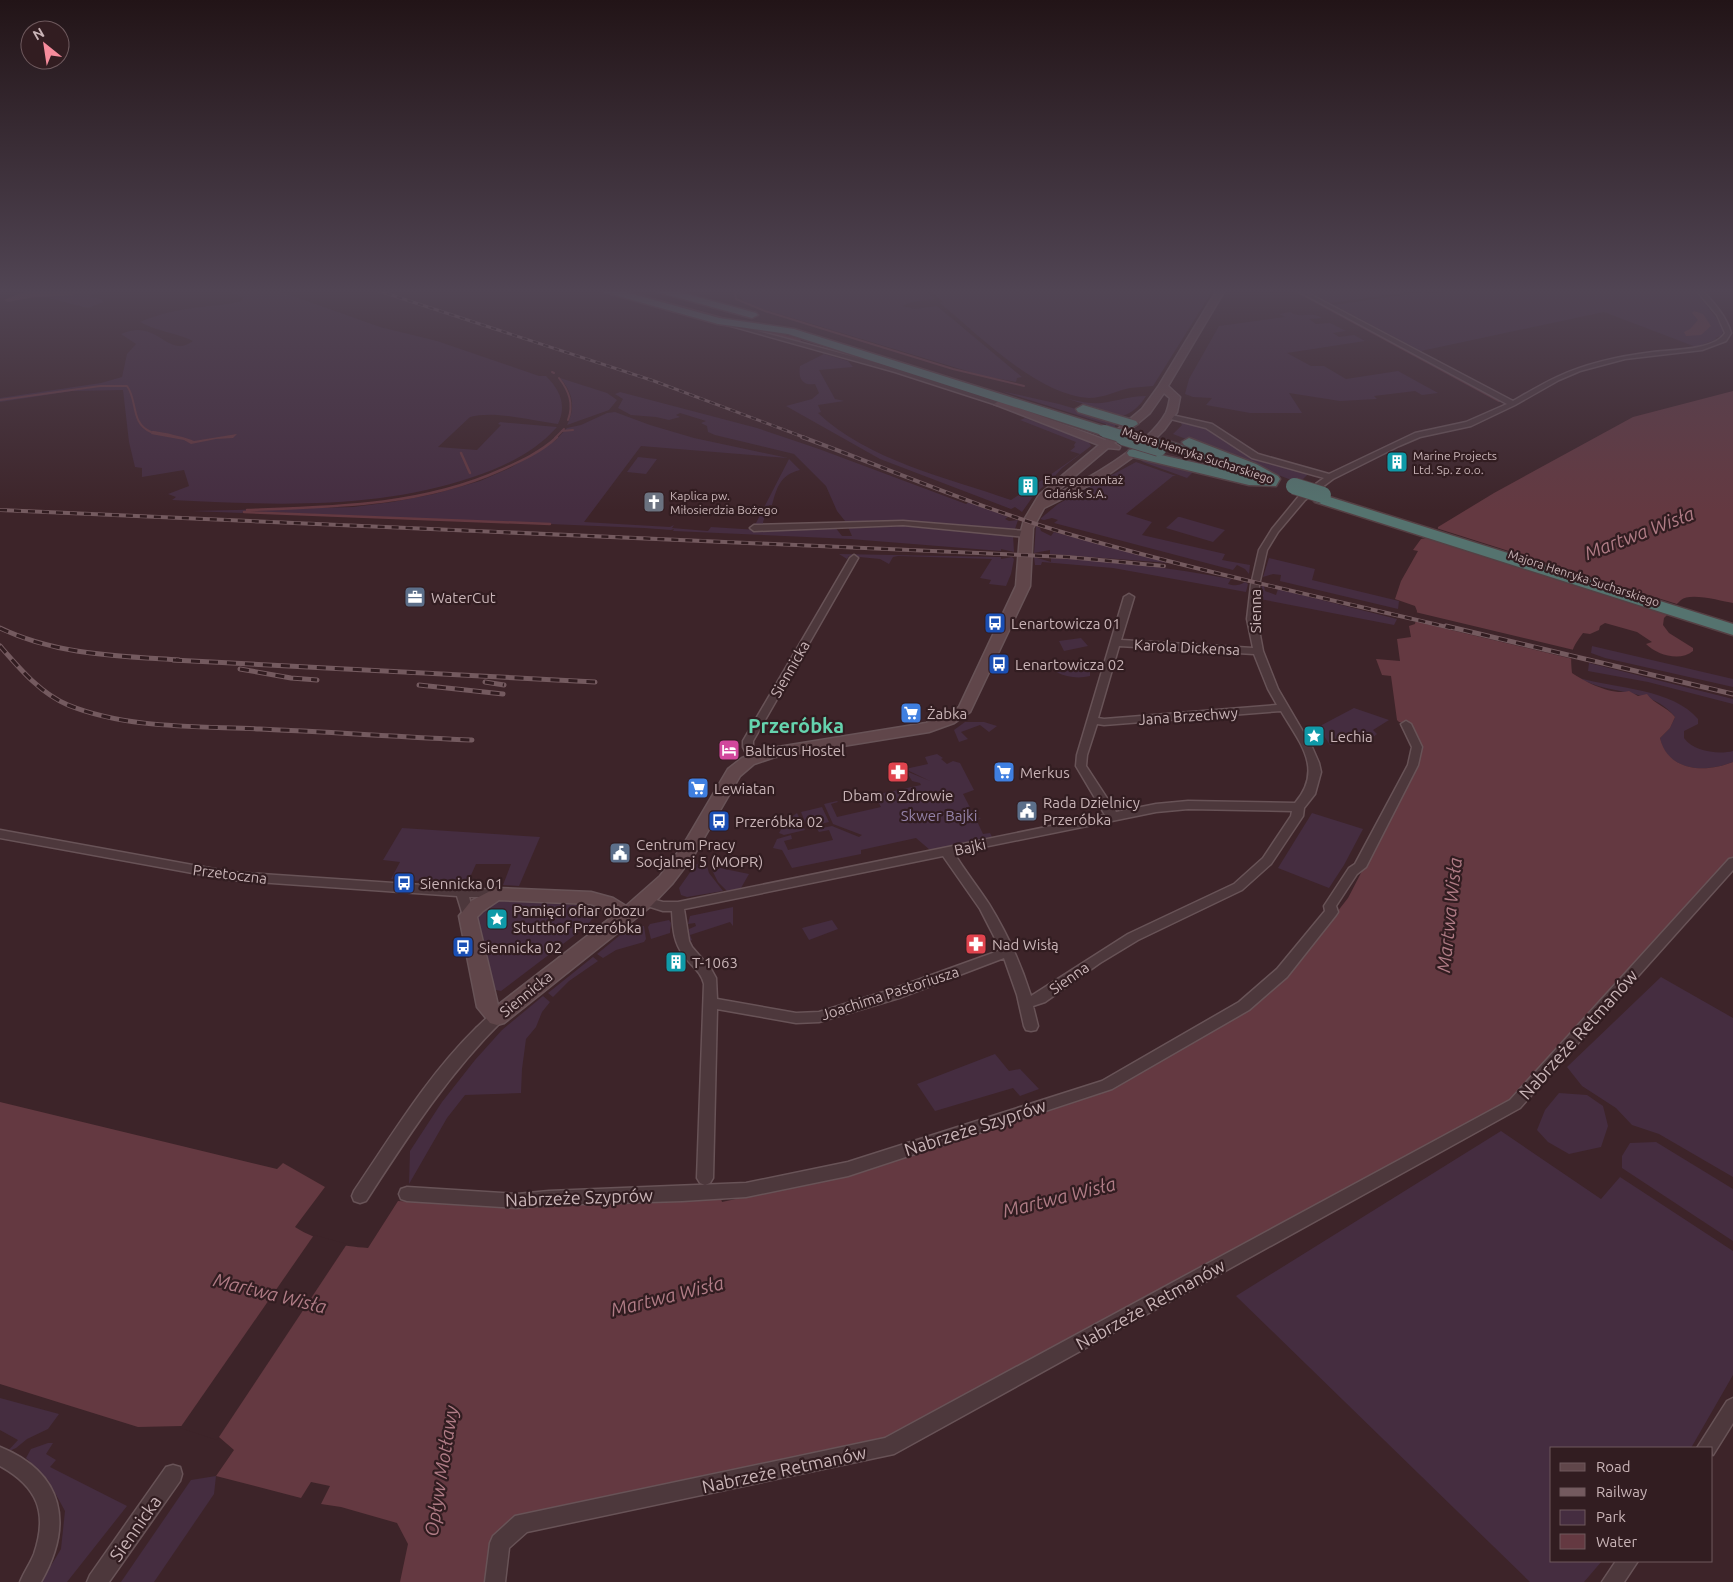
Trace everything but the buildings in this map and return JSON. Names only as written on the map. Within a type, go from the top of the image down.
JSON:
[{"type":"highway","name":"Majora Henryka Sucharskiego","points":[[899,364],[979,388]]},
{"type":"highway","name":"Majora Henryka Sucharskiego","points":[[903,364],[979,388],[1107,434],[1150,434]]},
{"type":"highway","points":[[979,388],[1041,397]]},
{"type":"highway","points":[[979,388],[999,404]]},
{"type":"highway","points":[[1068,405],[1251,467],[1273,482]]},
{"type":"highway","points":[[1134,452],[1249,481],[1273,482]]},
{"type":"highway","name":"Majora Henryka Sucharskiego","points":[[1273,482],[1733,625]]},
{"type":"highway","name":"Majora Henryka Sucharskiego","points":[[1402,522],[1733,630]]},
{"type":"street","name":"Majora Henryka Sucharskiego","points":[[871,364],[900,371],[999,404],[1107,434],[1134,452]]},
{"type":"street","points":[[1150,434],[1146,412],[1177,364]]},
{"type":"street","points":[[1438,364],[1513,404]]},
{"type":"street","name":"Sienna","points":[[1027,1002],[1040,998],[1095,960],[1133,937],[1238,887],[1267,861],[1297,816],[1298,807],[1309,794],[1314,763],[1307,747],[1283,708],[1258,651],[1252,619],[1253,596],[1263,550],[1275,531],[1302,498],[1330,477],[1410,438],[1468,424],[1513,404],[1565,375],[1599,364]]},
{"type":"street","points":[[1037,509],[1062,497],[1134,452],[1170,416],[1175,406],[1175,397],[1163,387]]},
{"type":"street","points":[[1157,396],[1176,400]]},
{"type":"street","points":[[1170,416],[1209,426],[1248,453],[1262,459],[1330,477]]},
{"type":"street","points":[[754,758],[772,753],[929,727],[958,715],[969,702],[1023,586],[1026,534],[1043,497],[1062,481],[1107,434],[1150,434]]},
{"type":"street","points":[[1062,481],[1078,486]]},
{"type":"street","points":[[754,528],[911,523],[984,532],[1026,534]]},
{"type":"street","name":"Siennicka","points":[[360,1196],[427,1097],[463,1052],[497,1018],[627,916],[666,880],[688,851],[730,777],[754,758],[748,747],[748,741],[854,558]]},
{"type":"street","points":[[1112,816],[1081,766],[1082,755],[1094,720],[1129,596]]},
{"type":"street","name":"Karola Dickensa","points":[[1116,644],[1258,651]]},
{"type":"street","name":"Jana Brzechwy","points":[[1094,720],[1104,722],[1283,708]]},
{"type":"street","name":"Nabrzeże Szyprów","points":[[407,1194],[518,1201],[549,1198],[746,1190],[848,1169],[1107,1085],[1244,1006],[1282,973],[1332,912],[1330,906],[1353,871],[1360,867],[1413,765],[1417,747],[1406,724]]},
{"type":"street","name":"Bajki","points":[[645,901],[664,907],[678,906],[1156,808],[1188,805],[1291,809],[1298,807]]},
{"type":"street","name":"Przetoczna","points":[[0,834],[231,876],[462,892],[591,898],[607,902],[627,916]]},
{"type":"street","points":[[947,852],[985,908],[1008,952],[1027,1002],[1032,1026]]},
{"type":"street","name":"Nabrzeże Retmanów","points":[[495,1582],[500,1543],[522,1523],[887,1447],[1515,1104],[1733,862]]},
{"type":"street","points":[[462,892],[487,1007],[497,1018]]},
{"type":"street","points":[[468,916],[482,902],[496,894]]},
{"type":"street","points":[[678,906],[680,936],[686,950],[710,977],[711,1003],[705,1178]]},
{"type":"street","name":"Joachima Pastoriusza","points":[[711,1003],[796,1018],[819,1017],[894,994],[1008,952]]},
{"type":"street","points":[[1707,1447],[1733,1406]]},
{"type":"street","points":[[0,1456],[31,1476],[43,1492],[49,1511],[50,1530],[46,1552],[30,1582]]},
{"type":"street","name":"Siennicka","points":[[97,1582],[173,1474]]},
{"type":"street","points":[[1612,1582],[1627,1562]]},
{"type":"green space","points":[[125,364],[504,364],[539,376],[546,376],[561,398],[562,410],[558,424],[502,415],[470,417],[438,447],[477,450],[501,425],[498,424],[500,422],[557,427],[539,444],[518,458],[473,477],[436,488],[399,495],[362,500],[286,504],[172,500],[176,497],[168,494],[189,486],[184,470],[142,477],[142,468],[135,467],[129,442],[123,390],[72,391],[0,402],[0,398],[101,383],[122,377]]},
{"type":"green space","points":[[804,364],[850,364],[853,367],[819,370],[835,399],[844,401],[818,405],[821,412],[818,413],[860,443],[884,455],[909,466],[1011,500],[1042,480],[1048,482],[1034,495],[1022,512],[1015,507],[1011,509],[880,459],[786,406],[812,399],[819,393],[815,384],[807,384],[802,380],[800,377],[800,366]]},
{"type":"green space","points":[[943,364],[1006,364],[1022,377],[1017,378],[1016,382],[983,376]]},
{"type":"green space","points":[[1014,364],[1167,364],[1153,386],[1130,388],[1094,398],[1069,394],[1029,375]]},
{"type":"green space","points":[[1198,364],[1307,364],[1311,366],[1324,366],[1346,379],[1398,371],[1438,393],[1422,395],[1415,391],[1374,396],[1377,399],[1340,401],[1289,393],[1302,413],[1250,413],[1206,405],[1212,398],[1193,397],[1185,394],[1189,379]]},
{"type":"green space","points":[[560,378],[607,393],[617,400],[609,410],[567,425],[572,412],[572,400],[568,389]]},
{"type":"green space","points":[[1001,391],[1059,404],[1116,421],[1115,427]]},
{"type":"green space","points":[[620,392],[757,428],[966,504],[969,502],[1008,517],[1005,519],[1009,521],[1018,520],[1014,532],[919,522],[845,521],[837,511],[826,486],[794,454],[715,435],[708,432],[707,426],[701,423],[706,421],[680,413],[676,415],[680,417],[669,420],[631,415],[618,408],[623,399],[615,394]]},
{"type":"green space","points":[[1146,396],[1136,409],[1122,416],[1065,398],[1096,403]]},
{"type":"green space","points":[[615,412],[694,438],[788,458],[641,446],[584,522],[670,527],[674,525],[672,528],[708,531],[711,527],[758,530],[835,527],[842,536],[852,536],[848,527],[918,525],[1013,535],[1014,552],[1001,549],[1001,551],[850,539],[673,531],[674,529],[245,511],[242,513],[191,511],[353,507],[434,494],[480,481],[510,468],[556,440],[567,428],[581,425],[607,413]]},
{"type":"green space","points":[[1025,418],[1088,441],[1091,446],[1062,468],[1054,477],[1050,475],[1080,454],[1070,451],[1075,447],[1076,442],[1020,420]]},
{"type":"green space","points":[[1180,419],[1211,429],[1243,453],[1256,459],[1309,473],[1299,483],[1173,434],[1182,425]]},
{"type":"green space","points":[[638,457],[657,459],[646,474],[627,472]]},
{"type":"green space","points":[[1145,457],[1195,470],[1187,478],[1143,462],[1141,460]]},
{"type":"green space","points":[[789,459],[800,470],[788,475],[780,483],[772,505],[769,505],[763,522],[764,526],[755,526],[753,524],[756,523]]},
{"type":"green space","points":[[1136,462],[1176,476],[1173,476],[1126,514],[1152,522],[1142,535],[1225,554],[1222,560],[1250,565],[1249,574],[1245,569],[1237,565],[1233,570],[1054,523],[1058,520],[1052,518],[1040,519],[1058,504]]},
{"type":"green space","points":[[1178,517],[1225,530],[1213,542],[1166,528]]},
{"type":"green space","points":[[1036,526],[1051,536],[1054,532],[1170,563],[1050,554],[1050,550],[1034,553]]},
{"type":"green space","points":[[839,554],[1001,557],[1001,559],[1012,557],[1014,559],[1006,586],[989,584],[991,580],[980,578],[992,559],[898,556],[893,557],[889,564],[880,559],[849,556],[847,559]]},
{"type":"green space","points":[[1034,557],[1051,562],[1051,558],[1141,565],[1231,579],[1228,584],[1232,585],[1239,585],[1245,582],[1248,584],[1246,592],[1113,568],[1042,562],[1041,565],[1035,565]]},
{"type":"green space","points":[[1269,558],[1315,569],[1312,580],[1399,601],[1398,609],[1280,581],[1281,575],[1273,574],[1263,577]]},
{"type":"green space","points":[[1262,586],[1264,586],[1265,591],[1276,595],[1278,589],[1397,619],[1394,625],[1259,599]]},
{"type":"green space","points":[[1081,638],[1088,646],[1064,651],[1059,641]]},
{"type":"green space","points":[[1592,646],[1733,679],[1733,687],[1605,658],[1591,653]]},
{"type":"green space","points":[[1589,663],[1733,699],[1733,704],[1648,682],[1588,671]]},
{"type":"green space","points":[[1087,668],[1090,670],[1090,676],[1086,677],[1072,677],[1056,672]]},
{"type":"green space","points":[[1579,678],[1643,691],[1674,701],[1698,719],[1698,724],[1684,731],[1684,738],[1693,746],[1706,751],[1733,751],[1733,762],[1711,768],[1689,767],[1679,763],[1671,758],[1664,749],[1660,738],[1670,728],[1675,717],[1666,707],[1643,696],[1591,684]]},
{"type":"green space","points":[[1354,708],[1389,720],[1373,730],[1377,734],[1372,738],[1330,745],[1318,727]]},
{"type":"green space","points":[[965,722],[984,722],[997,726],[989,732],[980,725],[961,732],[968,739],[959,742],[954,730]]},
{"type":"green space","name":"Skwer Bajki","points":[[937,754],[947,764],[953,761],[960,763],[974,790],[963,794],[975,817],[981,818],[977,821],[983,834],[990,833],[992,837],[930,850],[916,838],[861,850],[861,854],[792,868],[782,850],[773,848],[777,839],[791,835],[792,839],[784,841],[788,850],[833,840],[829,830],[819,832],[817,829],[832,826],[859,837],[862,835],[833,824],[824,804],[838,802],[831,804],[837,817],[881,807],[875,795],[921,785],[912,781],[906,771],[930,781],[905,769],[928,764],[925,757]]},
{"type":"green space","points":[[822,807],[829,822],[807,827],[801,812]]},
{"type":"green space","points":[[797,813],[805,830],[784,835],[779,833],[786,821]]},
{"type":"green space","points":[[1312,813],[1363,829],[1344,865],[1329,888],[1278,868]]},
{"type":"green space","points":[[402,828],[540,837],[519,886],[503,885],[511,864],[476,864],[467,884],[391,879],[400,862],[383,860]]},
{"type":"green space","points":[[696,864],[707,866],[709,873],[723,891],[687,897],[681,895],[679,888]]},
{"type":"green space","points":[[710,866],[749,874],[741,888],[727,891],[718,882]]},
{"type":"green space","points":[[495,900],[595,906],[599,908],[588,925],[501,991],[491,989],[476,914]]},
{"type":"green space","points":[[733,907],[733,926],[730,922],[690,935],[692,940],[690,941],[689,929],[696,926],[695,923],[688,924],[690,916]]},
{"type":"green space","points":[[669,920],[671,923],[670,933],[651,939],[648,927],[650,924]]},
{"type":"green space","points":[[832,920],[838,929],[809,940],[802,928]]},
{"type":"green space","points":[[638,926],[644,926],[646,939],[644,942],[616,950],[603,958],[597,954],[624,932]]},
{"type":"green space","points":[[593,957],[598,961],[569,981],[553,997],[548,993]]},
{"type":"green space","points":[[1661,977],[1733,1018],[1733,1177],[1659,1134],[1632,1125],[1616,1108],[1582,1086],[1567,1067]]},
{"type":"green space","points":[[543,996],[550,1002],[542,1012],[536,1027],[526,1039],[521,1093],[465,1095],[447,1118],[409,1184],[410,1151],[442,1102],[475,1060],[502,1030]]},
{"type":"green space","points":[[995,1054],[1009,1071],[1020,1069],[1039,1089],[1020,1096],[1013,1088],[935,1111],[917,1084]]},
{"type":"green space","points":[[1559,1093],[1587,1095],[1603,1106],[1608,1126],[1601,1147],[1569,1154],[1548,1142],[1537,1130],[1545,1110]]},
{"type":"green space","points":[[1501,1131],[1601,1199],[1620,1177],[1733,1251],[1733,1375],[1692,1447],[1550,1447],[1550,1562],[1601,1562],[1584,1582],[1530,1582],[1236,1296]]},
{"type":"green space","points":[[1656,1142],[1733,1189],[1733,1241],[1622,1168],[1622,1156],[1630,1143]]},
{"type":"green space","points":[[0,1398],[59,1414],[48,1429],[27,1439],[16,1448],[7,1452],[18,1440],[0,1430]]},
{"type":"green space","points":[[53,1443],[46,1454],[56,1460],[50,1467],[127,1506],[67,1582],[41,1582],[61,1549],[65,1511],[48,1480],[26,1458],[31,1449]]},
{"type":"green space","points":[[216,1476],[214,1494],[154,1582],[121,1582],[191,1480]]},
{"type":"water","points":[[1733,391],[1733,603],[1698,597],[1685,598],[1664,618],[1663,625],[1669,633],[1693,648],[1693,651],[1688,654],[1675,657],[1662,654],[1646,644],[1652,642],[1637,632],[1605,623],[1600,626],[1599,630],[1590,634],[1583,633],[1572,651],[1571,661],[1572,673],[1584,680],[1615,692],[1629,691],[1638,696],[1647,694],[1672,714],[1675,717],[1670,728],[1660,738],[1664,749],[1671,758],[1679,763],[1689,767],[1711,768],[1733,762],[1733,859],[1512,1103],[886,1445],[521,1520],[491,1582],[400,1582],[408,1544],[397,1523],[341,1507],[321,1504],[330,1486],[311,1482],[301,1498],[216,1476],[234,1450],[219,1437],[182,1426],[138,1427],[0,1384],[0,1102],[277,1169],[283,1163],[325,1187],[295,1227],[330,1242],[368,1248],[398,1201],[516,1208],[720,1196],[722,1202],[849,1174],[1110,1090],[1183,1047],[1288,975],[1348,898],[1417,765],[1408,723],[1397,720],[1391,676],[1382,675],[1376,659],[1400,661],[1397,639],[1411,637],[1409,626],[1415,624],[1417,611],[1415,606],[1395,599],[1401,581],[1418,551],[1413,550],[1421,539],[1437,536],[1438,527],[1494,493],[1633,417]]},
{"type":"water","points":[[152,431],[194,441],[237,434],[233,438],[191,444],[184,440],[151,434]]},
{"type":"pier","points":[[1436,528],[1680,605],[1676,610],[1435,534]]},
{"type":"pier","points":[[1415,612],[1574,650],[1573,659],[1413,621]]},
{"type":"pier","points":[[314,1235],[347,1244],[217,1440],[180,1428]]},
{"type":"waterway","points":[[936,364],[1024,386]]},
{"type":"waterway","points":[[1430,364],[1499,401]]},
{"type":"waterway","points":[[559,378],[570,398],[571,409],[568,420]]},
{"type":"waterway","points":[[0,400],[100,386],[127,386],[140,423],[151,432]]},
{"type":"waterway","points":[[562,431],[573,430]]},
{"type":"waterway","points":[[555,438],[562,431]]},
{"type":"waterway","points":[[247,510],[344,506],[408,498],[440,491],[471,482],[508,467],[538,452],[557,437]]},
{"type":"waterway","points":[[461,453],[470,473]]},
{"type":"waterway","points":[[244,512],[550,524]]},
{"type":"railway","points":[[602,364],[654,381],[806,438]]},
{"type":"railway","points":[[802,437],[1038,525],[1214,572],[1451,628]]},
{"type":"railway","points":[[0,510],[1067,557],[1164,566]]},
{"type":"railway","points":[[1446,626],[1733,694]]},
{"type":"railway","points":[[0,628],[21,637],[65,649],[88,653],[179,660]]},
{"type":"railway","points":[[0,646],[31,680],[48,694],[68,705],[114,718],[162,725],[472,740]]},
{"type":"railway","points":[[173,660],[595,682]]},
{"type":"railway","points":[[240,669],[291,678],[317,680]]},
{"type":"railway","points":[[485,682],[504,685]]},
{"type":"railway","points":[[419,685],[503,694]]},
{"type":"place","name":"Marine Projects Ltd. Sp. z o.o.","points":[[1397,462]]},
{"type":"place","name":"Energomontaż Gdańsk S.A.","points":[[1028,486]]},
{"type":"place","name":"Kaplica pw. Miłosierdzia Bożego","points":[[654,502]]},
{"type":"place","name":"WaterCut","points":[[415,597]]},
{"type":"place","name":"Lenartowicza 01","points":[[995,623]]},
{"type":"place","name":"Lenartowicza 02","points":[[999,664]]},
{"type":"place","name":"Żabka","points":[[911,713]]},
{"type":"place","name":"Lechia","points":[[1314,736]]},
{"type":"place","name":"Balticus Hostel","points":[[729,750]]},
{"type":"place","name":"Dbam o Zdrowie","points":[[898,772]]},
{"type":"place","name":"Merkus","points":[[1004,772]]},
{"type":"place","name":"Lewiatan","points":[[698,788]]},
{"type":"place","name":"Rada Dzielnicy Przeróbka","points":[[1027,811]]},
{"type":"place","name":"Przeróbka 02","points":[[719,821]]},
{"type":"place","name":"Centrum Pracy Socjalnej 5 (MOPR)","points":[[620,853]]},
{"type":"place","name":"Siennicka 01","points":[[404,883]]},
{"type":"place","name":"Pamięci ofiar obozu Stutthof Przeróbka","points":[[497,919]]},
{"type":"place","name":"Nad Wisłą","points":[[976,944]]},
{"type":"place","name":"Siennicka 02","points":[[463,947]]},
{"type":"place","name":"T-1063","points":[[676,962]]},
{"type":"district","name":"Przeróbka","points":[[796,725]]},
{"type":"water label","name":"Martwa Wisła","points":[[1639,533]]},
{"type":"water label","name":"Martwa Wisła","points":[[1449,915]]},
{"type":"water label","name":"Martwa Wisła","points":[[1059,1197]]},
{"type":"water label","name":"Martwa Wisła","points":[[270,1293]]},
{"type":"water label","name":"Martwa Wisła","points":[[667,1296]]},
{"type":"water label","name":"Opływ Motławy","points":[[441,1471]]}]
